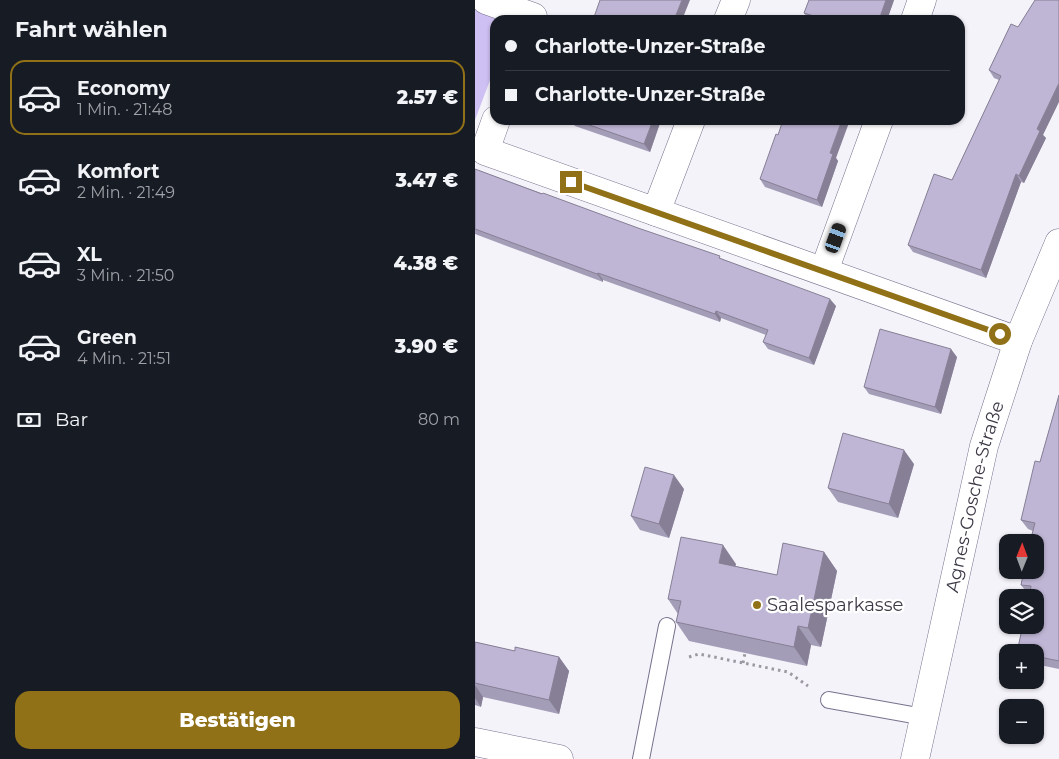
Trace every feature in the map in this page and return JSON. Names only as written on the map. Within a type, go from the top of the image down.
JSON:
[{"type":"street","points":[[486,0],[534,12]]},
{"type":"street","points":[[730,15],[736,0]]},
{"type":"street","points":[[917,15],[922,0]]},
{"type":"street","points":[[493,125],[480,149],[1018,340]]},
{"type":"street","points":[[656,212],[689,125]]},
{"type":"street","points":[[824,271],[877,125]]},
{"type":"street","name":"Agnes-Gosche-Straße","points":[[915,759],[984,446],[1018,340],[1059,243]]},
{"type":"street","points":[[475,742],[559,759]]},
{"type":"lane","points":[[641,759],[667,626]]},
{"type":"lane","points":[[829,700],[924,717]]},
{"type":"path","points":[[743,663],[745,653]]},
{"type":"path","points":[[659,666],[699,654],[788,672],[829,700]]},
{"type":"shaded area","points":[[475,7],[496,15],[490,15],[490,80],[475,120]]},
{"type":"building","points":[[600,0],[682,0],[676,15],[595,15]]},
{"type":"building","points":[[809,0],[886,0],[881,15],[810,15],[804,13]]},
{"type":"building","points":[[1035,0],[1059,0],[1059,83],[1037,129],[1040,131],[1019,176],[1016,174],[981,270],[908,245],[934,174],[952,180],[1001,76],[989,70],[1011,24],[1018,27]]},
{"type":"building","points":[[589,125],[651,125],[644,144]]},
{"type":"building","points":[[781,125],[840,125],[830,153],[833,154],[817,200],[760,179],[776,134],[778,135]]},
{"type":"building","points":[[475,169],[720,256],[719,258],[830,299],[809,358],[763,342],[768,330],[716,311],[715,314],[597,274],[475,229]]},
{"type":"building","points":[[880,329],[951,349],[935,407],[864,387]]},
{"type":"building","points":[[1059,395],[1059,661],[1044,658],[1044,644],[1019,644],[1021,634],[1044,634],[1044,589],[1030,589],[1031,586],[1021,585],[1022,579],[1044,579],[1044,534],[1032,534],[1035,523],[1021,520],[1035,461],[1040,462]]},
{"type":"building","points":[[843,433],[904,450],[889,504],[828,488]]},
{"type":"building","points":[[645,467],[674,475],[659,524],[631,516]]},
{"type":"building","name":"Saalesparkasse","points":[[681,537],[723,545],[719,563],[777,575],[783,543],[824,552],[808,628],[798,626],[794,647],[676,622],[681,601],[668,599]]},
{"type":"building","points":[[475,642],[515,651],[515,647],[559,657],[549,700],[475,683]]},
{"type":"place","name":"Saalesparkasse","points":[[757,605]]},
{"type":"route","points":[[571,182],[1000,334]]}]
